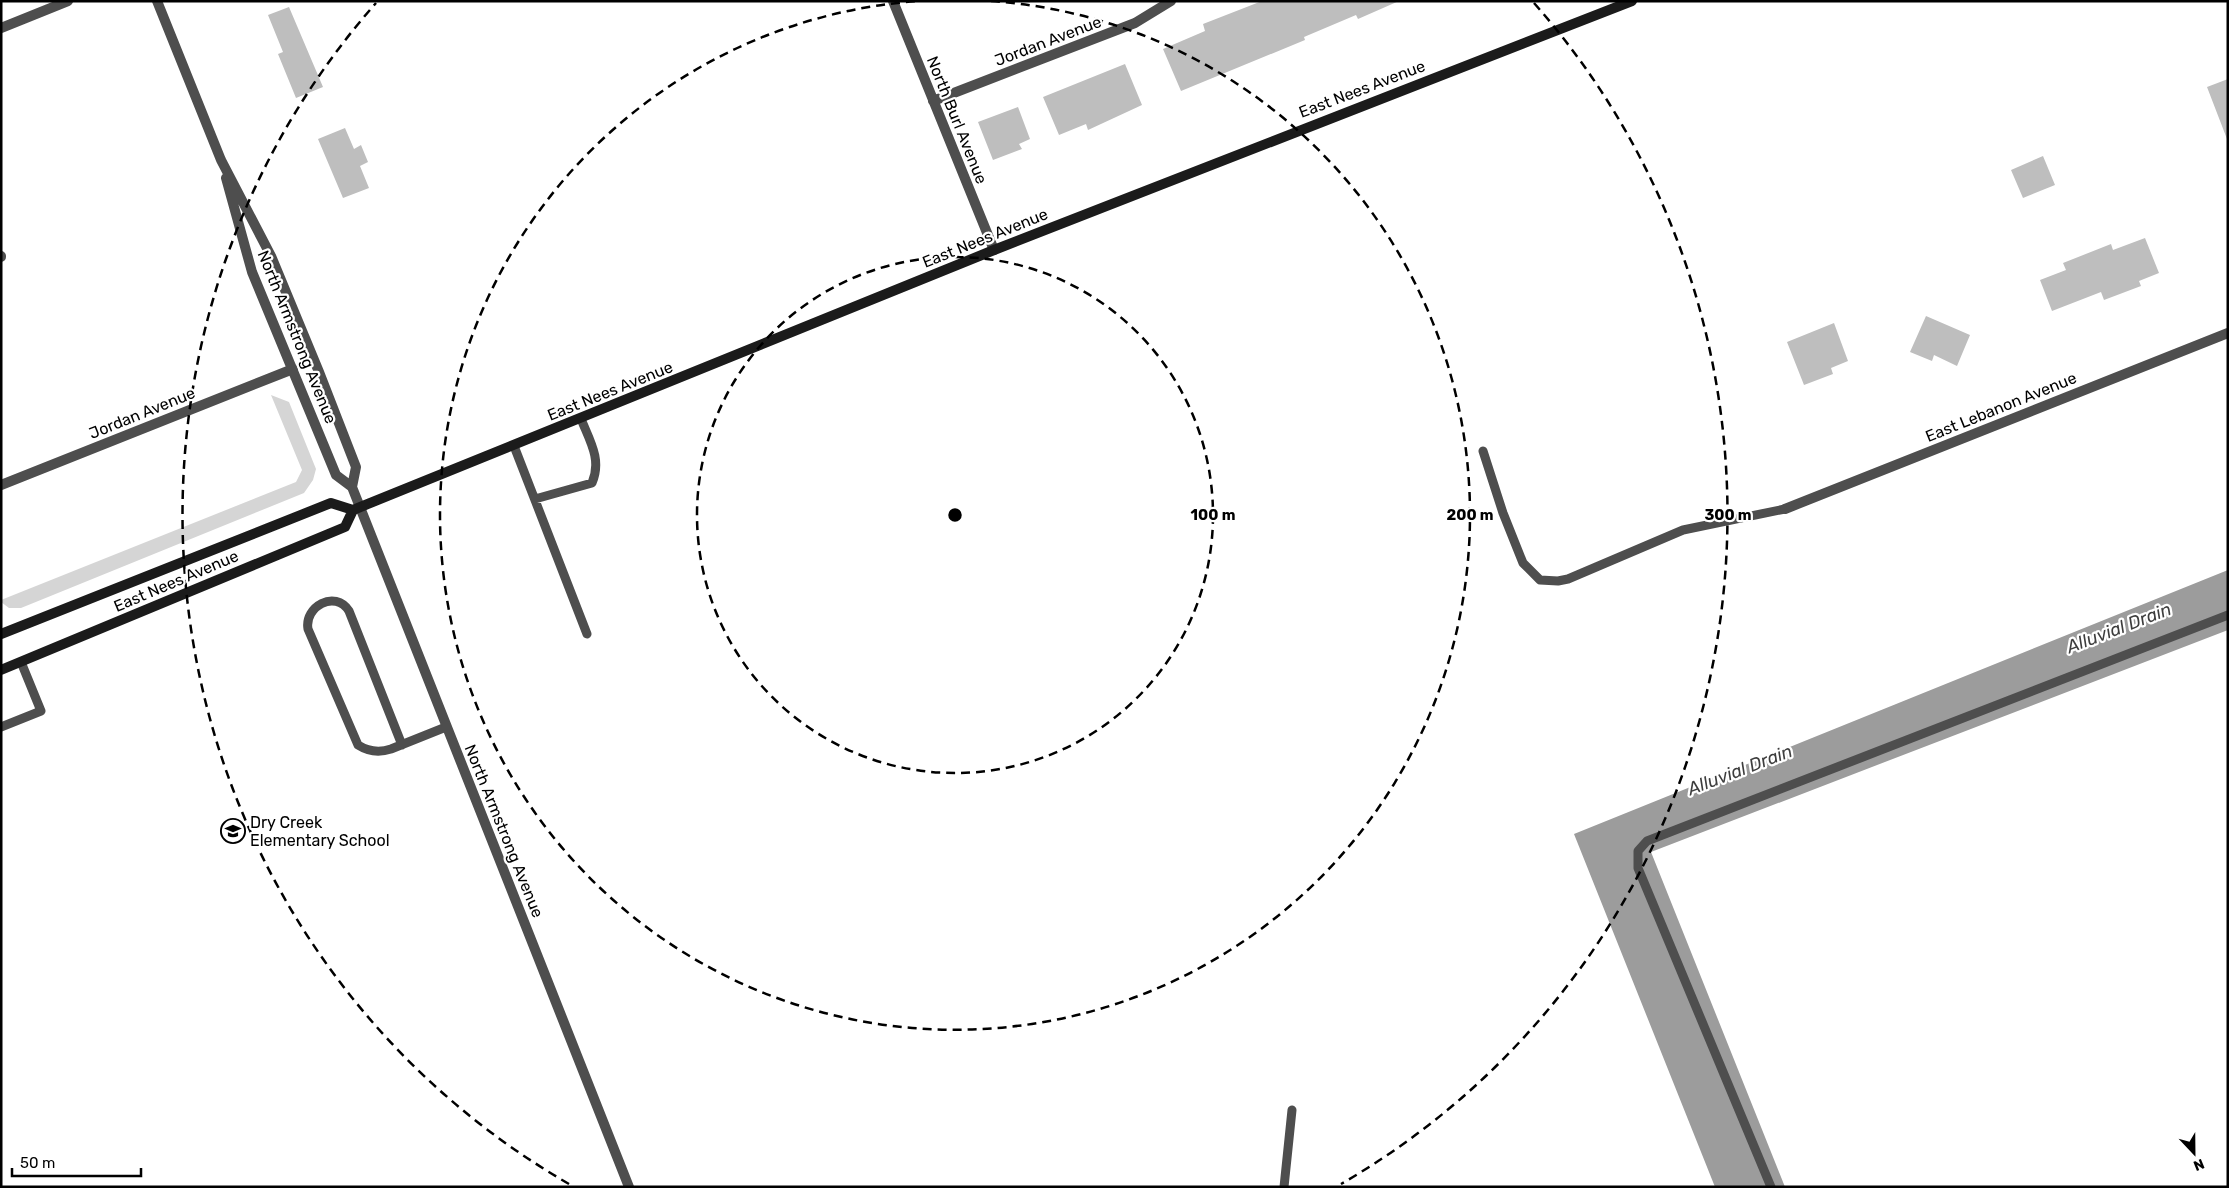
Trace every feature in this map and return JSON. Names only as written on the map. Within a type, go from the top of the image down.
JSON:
[{"type":"main road","name":"East Nees Avenue","points":[[1,670],[345,527],[357,509],[994,250],[1632,1]]},
{"type":"main road","name":"East Nees Avenue","points":[[1,634],[331,503],[357,509]]},
{"type":"street","points":[[1,28],[68,1]]},
{"type":"street","name":"North Armstrong Avenue","points":[[157,1],[221,160],[271,256],[319,372],[356,467],[352,487],[357,509],[629,1187]]},
{"type":"street","name":"North Burl Avenue","points":[[893,1],[994,250]]},
{"type":"street","name":"Jordan Avenue","points":[[933,102],[1135,23],[1171,1]]},
{"type":"street","name":"North Armstrong Avenue","points":[[221,160],[252,272],[336,475],[352,487]]},
{"type":"street","name":"East Lebanon Avenue","points":[[1785,509],[2228,333]]},
{"type":"street","name":"Jordan Avenue","points":[[1,485],[293,369]]},
{"type":"lane","points":[[535,499],[592,483],[597,471],[597,462],[581,419]]},
{"type":"lane","points":[[514,446],[587,634]]},
{"type":"lane","points":[[1483,451],[1503,513],[1523,563],[1540,580],[1558,581],[1568,579],[1683,530],[1785,509]]},
{"type":"lane","points":[[402,744],[349,611],[342,604],[333,601],[315,607],[309,619],[308,629],[353,738],[358,745],[367,751],[386,751],[446,727]]},
{"type":"lane","points":[[1771,1187],[1638,868],[1638,851],[1647,841],[2228,615]]},
{"type":"lane","points":[[1,728],[42,711],[21,662]]},
{"type":"lane","points":[[1284,1187],[1292,1110]]},
{"type":"shaded area","points":[[271,395],[289,402],[316,469],[313,480],[304,493],[21,608],[9,608],[1,602],[1,600],[296,482],[302,470]]},
{"type":"water","name":"Alluvial Drain","points":[[2228,570],[2228,630],[1651,852],[1785,1187],[1715,1187],[1574,834]]},
{"type":"building","points":[[1262,1],[1399,1],[1358,19],[1356,15],[1304,37],[1305,40],[1181,91],[1163,49],[1205,31],[1203,24]]},
{"type":"building","points":[[289,7],[323,87],[296,98],[278,54],[283,52],[268,15]]},
{"type":"building","points":[[1125,64],[1142,105],[1088,130],[1086,124],[1059,135],[1043,97]]},
{"type":"building","points":[[2228,79],[2228,138],[2227,139],[2207,87]]},
{"type":"building","points":[[1018,107],[1030,139],[1019,144],[1022,149],[993,160],[978,122]]},
{"type":"building","points":[[345,128],[354,149],[361,145],[368,162],[360,166],[369,188],[343,198],[318,139]]},
{"type":"building","points":[[2043,156],[2055,185],[2023,198],[2011,170]]},
{"type":"building","points":[[2145,238],[2159,273],[2139,281],[2141,286],[2104,300],[2101,292],[2052,311],[2040,280],[2066,270],[2063,263],[2111,244],[2113,250]]},
{"type":"building","points":[[1926,316],[1970,335],[1957,366],[1934,355],[1932,361],[1910,352]]},
{"type":"building","points":[[1834,323],[1848,361],[1831,368],[1833,374],[1804,385],[1787,342]]},
{"type":"place","name":"Dry Creek Elementary School","points":[[233,831]]}]
